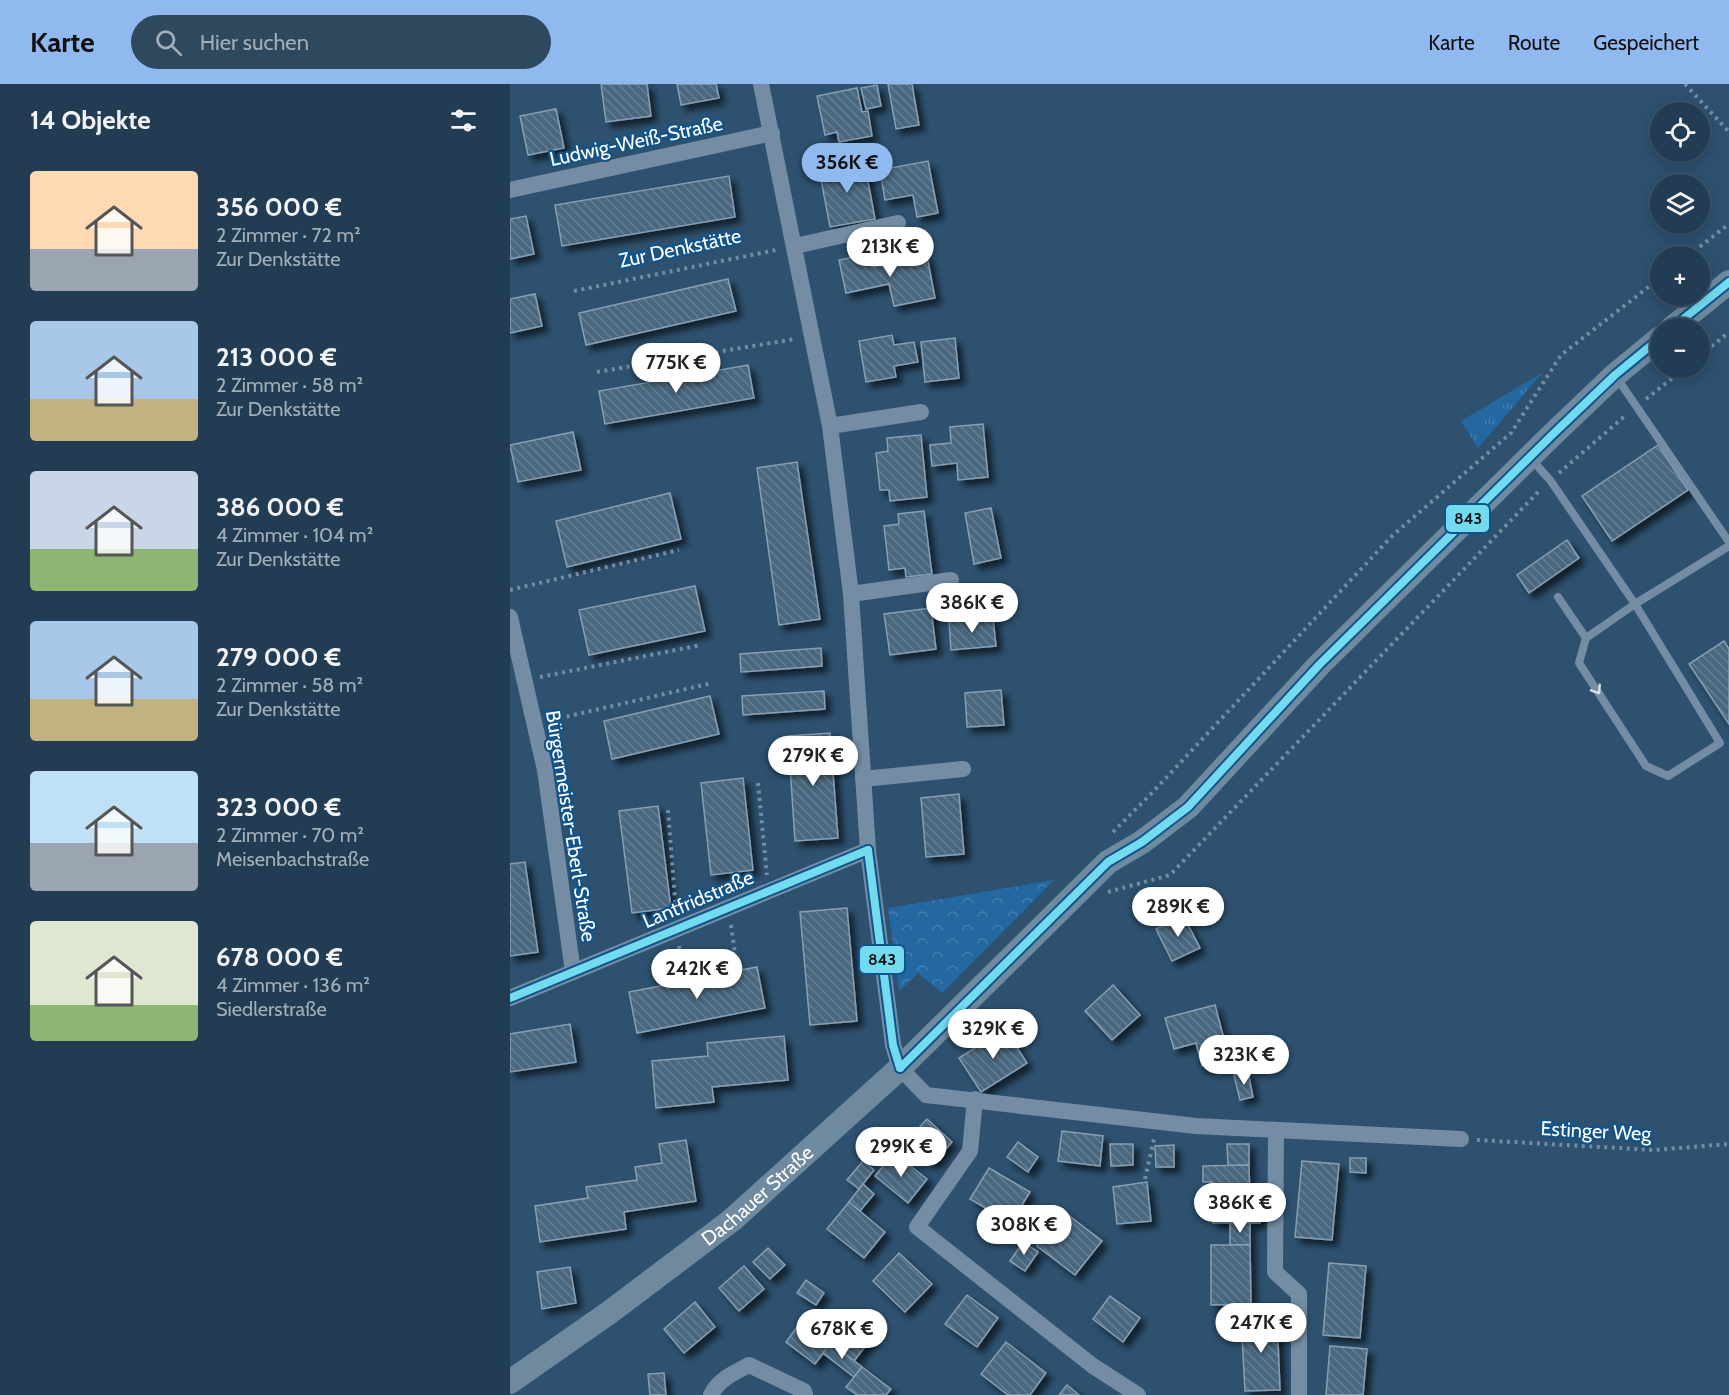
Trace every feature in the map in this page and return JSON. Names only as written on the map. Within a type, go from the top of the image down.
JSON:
[{"type":"street","points":[[761,84],[830,426],[850,594],[868,850],[892,1045],[900,1068],[926,1095],[1158,1122],[1276,1131],[1461,1139]]},
{"type":"street","name":"Ludwig-Weiß-Straße","points":[[510,190],[772,133]]},
{"type":"street","points":[[795,246],[898,223]]},
{"type":"street","points":[[1684,318],[1729,282]]},
{"type":"street","name":"Dachauer Straße","points":[[510,1382],[610,1312],[732,1220],[900,1068],[1108,862],[1142,842],[1188,807],[1319,665],[1529,457],[1615,375],[1650,346]]},
{"type":"street","points":[[830,426],[921,412]]},
{"type":"street","points":[[850,594],[951,580]]},
{"type":"street","name":"Bürgermeister-Eberl-Straße","points":[[510,617],[545,770],[573,972]]},
{"type":"street","points":[[863,779],[963,769]]},
{"type":"street","name":"Lantfridstraße","points":[[510,998],[868,850]]},
{"type":"street","points":[[975,1100],[970,1151],[917,1227],[1093,1366],[1138,1395]]},
{"type":"street","points":[[1276,1131],[1275,1272],[1299,1294],[1299,1395]]},
{"type":"street","points":[[718,1393],[731,1374],[749,1365],[804,1391],[805,1395]]},
{"type":"lane","points":[[1529,457],[1550,480],[1635,604],[1720,743],[1668,776],[1646,766],[1579,663],[1586,638],[1635,604],[1729,544],[1615,375]]},
{"type":"lane","points":[[1558,597],[1586,638]]},
{"type":"path","points":[[1685,84],[1729,132]]},
{"type":"path","points":[[1701,246],[1729,225]]},
{"type":"path","name":"Zur Denkstätte","points":[[574,291],[795,246]]},
{"type":"path","points":[[1110,835],[1152,794],[1392,537],[1511,433],[1561,355],[1650,286]]},
{"type":"path","points":[[1710,348],[1729,332]]},
{"type":"path","points":[[597,372],[811,336]]},
{"type":"path","points":[[1637,406],[1672,378]]},
{"type":"path","points":[[510,590],[679,550]]},
{"type":"path","points":[[524,680],[700,645]]},
{"type":"path","points":[[534,724],[712,683]]},
{"type":"path","points":[[758,783],[769,892]]},
{"type":"path","points":[[668,810],[678,930]]},
{"type":"path","points":[[728,909],[735,954]]},
{"type":"path","points":[[1145,1179],[1158,1122]]},
{"type":"path","name":"Estinger Weg","points":[[1461,1139],[1654,1150],[1729,1144]]},
{"type":"green space","points":[[1542,373],[1478,448],[1461,421]]},
{"type":"green space","points":[[1054,880],[942,993],[918,973],[899,991],[888,908]]},
{"type":"building","points":[[601,84],[647,84],[651,116],[606,122]]},
{"type":"building","points":[[677,84],[716,84],[719,98],[681,105]]},
{"type":"building","points":[[888,84],[912,84],[919,125],[896,129]]},
{"type":"building","points":[[877,85],[881,106],[866,109],[861,88]]},
{"type":"building","points":[[857,88],[862,112],[868,111],[872,136],[839,142],[837,132],[825,135],[817,96]]},
{"type":"building","points":[[556,109],[564,148],[528,155],[520,116]]},
{"type":"building","points":[[864,160],[875,219],[830,227],[819,169]]},
{"type":"building","points":[[928,161],[938,213],[917,217],[913,195],[885,200],[880,170]]},
{"type":"building","points":[[729,176],[735,217],[562,246],[555,205]]},
{"type":"building","points":[[526,216],[534,254],[510,259],[510,219]]},
{"type":"building","points":[[869,254],[872,267],[927,256],[935,298],[894,306],[889,284],[846,293],[839,260]]},
{"type":"building","points":[[728,279],[736,311],[586,345],[579,313]]},
{"type":"building","points":[[535,294],[542,326],[510,333],[510,299]]},
{"type":"building","points":[[892,335],[894,345],[914,342],[918,362],[894,366],[896,377],[866,382],[859,341]]},
{"type":"building","points":[[955,338],[959,378],[925,382],[921,342]]},
{"type":"building","points":[[748,365],[754,398],[605,424],[599,391]]},
{"type":"building","points":[[983,424],[988,477],[958,480],[957,463],[932,466],[930,445],[951,443],[950,427]]},
{"type":"building","points":[[573,432],[581,470],[518,482],[510,445]]},
{"type":"building","points":[[921,435],[927,497],[890,501],[889,490],[880,490],[876,453],[888,451],[887,438]]},
{"type":"building","points":[[1658,445],[1688,490],[1612,541],[1582,496]]},
{"type":"building","points":[[797,462],[820,619],[779,625],[757,468]]},
{"type":"building","points":[[670,493],[681,539],[567,567],[556,521]]},
{"type":"building","points":[[991,508],[1001,558],[974,564],[965,513]]},
{"type":"building","points":[[924,511],[932,574],[906,577],[905,568],[889,570],[884,526],[899,524],[898,514]]},
{"type":"building","points":[[1567,540],[1579,558],[1529,593],[1517,575]]},
{"type":"building","points":[[695,586],[705,631],[589,655],[579,610]]},
{"type":"building","points":[[931,608],[936,649],[890,655],[884,614]]},
{"type":"building","points":[[993,618],[996,646],[951,650],[949,621]]},
{"type":"building","points":[[1724,641],[1729,649],[1729,724],[1689,664]]},
{"type":"building","points":[[821,648],[822,666],[741,672],[740,654]]},
{"type":"building","points":[[1001,690],[1004,725],[967,727],[965,693]]},
{"type":"building","points":[[824,691],[825,709],[743,715],[742,696]]},
{"type":"building","points":[[710,696],[719,734],[612,759],[604,721]]},
{"type":"building","points":[[830,733],[838,838],[795,841],[788,736]]},
{"type":"building","points":[[743,778],[753,870],[711,875],[701,783]]},
{"type":"building","points":[[959,794],[964,854],[926,857],[921,798]]},
{"type":"building","points":[[658,806],[671,908],[632,913],[619,811]]},
{"type":"building","points":[[525,862],[538,952],[510,956],[510,864]]},
{"type":"building","points":[[847,908],[857,1021],[810,1025],[800,912]]},
{"type":"building","points":[[1183,915],[1200,948],[1172,961],[1156,929]]},
{"type":"building","points":[[757,967],[765,1008],[637,1033],[629,992]]},
{"type":"building","points":[[1113,985],[1140,1015],[1112,1040],[1085,1011]]},
{"type":"building","points":[[1215,1005],[1229,1058],[1202,1066],[1196,1043],[1174,1049],[1165,1018]]},
{"type":"building","points":[[570,1024],[576,1062],[510,1072],[510,1034]]},
{"type":"building","points":[[1005,1029],[1027,1063],[981,1092],[959,1058]]},
{"type":"building","points":[[784,1036],[788,1080],[712,1087],[714,1102],[656,1108],[652,1061],[708,1056],[707,1043]]},
{"type":"building","points":[[1248,1072],[1253,1097],[1240,1100],[1234,1075]]},
{"type":"building","points":[[927,1119],[952,1142],[933,1164],[907,1141]]},
{"type":"building","points":[[1062,1131],[1103,1136],[1100,1166],[1058,1161]]},
{"type":"building","points":[[686,1140],[696,1201],[624,1212],[626,1229],[540,1242],[535,1206],[588,1198],[586,1187],[637,1180],[635,1167],[662,1163],[659,1144]]},
{"type":"building","points":[[1018,1142],[1038,1157],[1028,1172],[1007,1157]]},
{"type":"building","points":[[1110,1144],[1133,1144],[1133,1165],[1111,1166]]},
{"type":"building","points":[[1227,1144],[1249,1144],[1249,1165],[1228,1166]]},
{"type":"building","points":[[1174,1145],[1174,1167],[1156,1167],[1155,1146]]},
{"type":"building","points":[[894,1153],[927,1179],[908,1203],[875,1176]]},
{"type":"building","points":[[1350,1158],[1366,1158],[1366,1173],[1350,1172]]},
{"type":"building","points":[[863,1161],[874,1170],[859,1189],[847,1180]]},
{"type":"building","points":[[1302,1161],[1339,1164],[1332,1240],[1295,1237]]},
{"type":"building","points":[[1249,1165],[1250,1206],[1260,1206],[1260,1223],[1213,1223],[1212,1182],[1203,1182],[1203,1166]]},
{"type":"building","points":[[989,1168],[1030,1192],[1011,1223],[970,1199]]},
{"type":"building","points":[[1147,1182],[1151,1221],[1117,1224],[1113,1187]]},
{"type":"building","points":[[863,1184],[874,1194],[860,1211],[849,1202]]},
{"type":"building","points":[[849,1202],[885,1232],[864,1258],[827,1229]]},
{"type":"building","points":[[1063,1211],[1102,1241],[1075,1275],[1037,1246]]},
{"type":"building","points":[[1230,1223],[1250,1223],[1250,1245],[1230,1245]]},
{"type":"building","points":[[1023,1242],[1038,1252],[1025,1271],[1010,1261]]},
{"type":"building","points":[[1211,1245],[1250,1245],[1251,1304],[1211,1305]]},
{"type":"building","points":[[768,1248],[785,1265],[770,1279],[753,1262]]},
{"type":"building","points":[[899,1253],[932,1284],[905,1312],[873,1281]]},
{"type":"building","points":[[1329,1263],[1366,1266],[1360,1338],[1323,1335]]},
{"type":"building","points":[[744,1266],[764,1289],[739,1311],[719,1288]]},
{"type":"building","points":[[570,1267],[576,1303],[542,1309],[537,1272]]},
{"type":"building","points":[[806,1280],[824,1293],[816,1305],[797,1293]]},
{"type":"building","points":[[967,1295],[998,1318],[977,1347],[945,1324]]},
{"type":"building","points":[[1110,1296],[1140,1318],[1123,1342],[1093,1319]]},
{"type":"building","points":[[695,1302],[715,1327],[684,1353],[664,1329]]},
{"type":"building","points":[[1277,1317],[1280,1390],[1245,1391],[1241,1318]]},
{"type":"building","points":[[802,1320],[831,1343],[815,1364],[786,1342]]},
{"type":"building","points":[[857,1328],[871,1339],[854,1361],[840,1350]]},
{"type":"building","points":[[1006,1342],[1046,1373],[1030,1395],[1008,1395],[981,1374]]},
{"type":"building","points":[[831,1343],[862,1367],[854,1377],[823,1353]]},
{"type":"building","points":[[1330,1346],[1367,1349],[1363,1395],[1326,1395]]},
{"type":"building","points":[[862,1367],[891,1389],[886,1395],[857,1395],[846,1387]]},
{"type":"building","points":[[664,1373],[666,1395],[650,1395],[648,1374]]},
{"type":"building","points":[[1067,1385],[1079,1395],[1059,1395]]},
{"type":"transit line","name":"843","points":[[1684,318],[1729,282]]},
{"type":"transit line","name":"843","points":[[900,1068],[1108,862],[1142,842],[1188,807],[1319,665],[1551,436],[1615,375],[1650,346]]},
{"type":"transit line","name":"843","points":[[868,850],[893,1045],[900,1068]]},
{"type":"transit line","name":"843","points":[[510,998],[868,850]]}]
